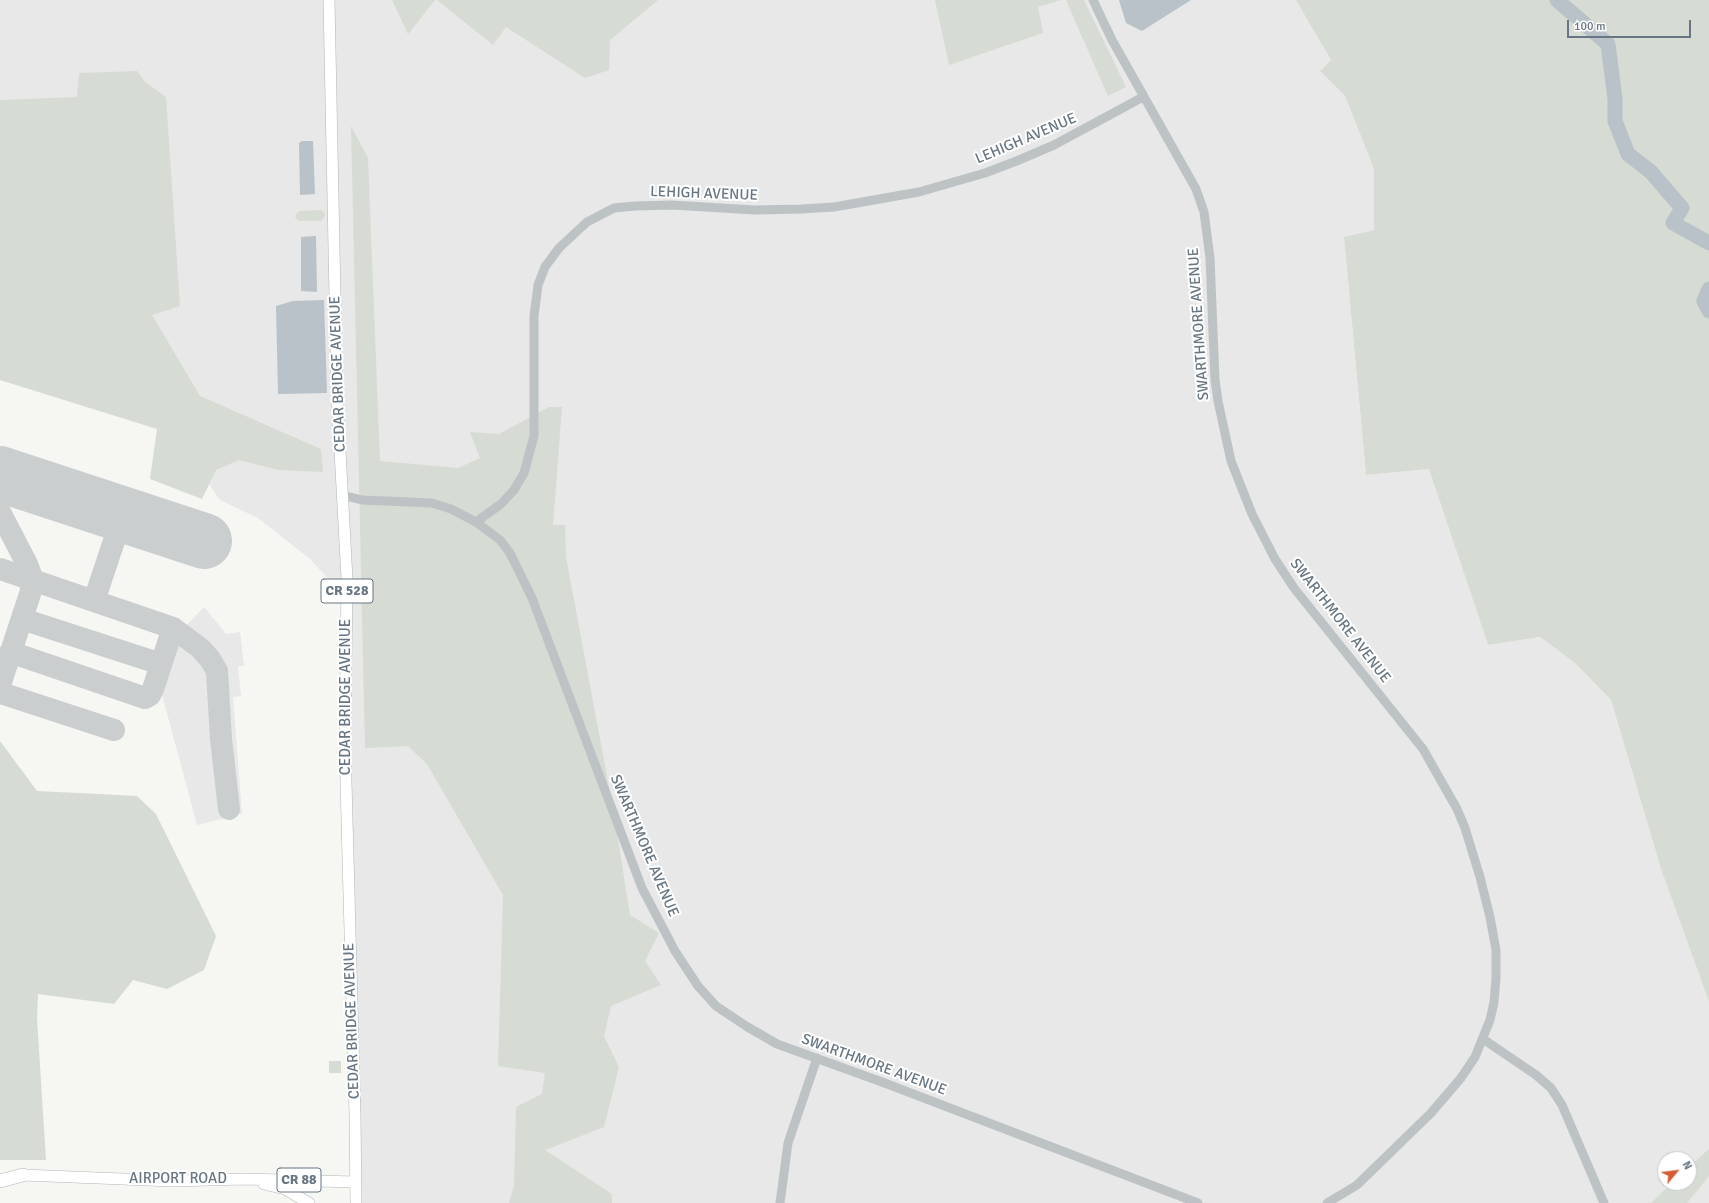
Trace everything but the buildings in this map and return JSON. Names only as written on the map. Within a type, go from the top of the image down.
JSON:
[{"type":"highway","points":[[0,1181],[23,1175]]},
{"type":"main road","name":"CEDAR BRIDGE AVENUE","points":[[329,0],[337,396],[347,579],[345,746],[356,1203]]},
{"type":"main road","name":"AIRPORT ROAD","points":[[23,1175],[173,1180],[244,1179],[355,1182]]},
{"type":"main road","points":[[244,1179],[285,1189],[309,1203]]},
{"type":"street","name":"SWARTHMORE AVENUE","points":[[1093,0],[1112,40],[1143,97],[1196,189],[1204,212],[1210,258],[1215,380],[1218,401],[1231,461],[1252,514],[1275,558],[1294,588],[1423,749],[1457,809],[1465,828],[1490,917],[1496,950],[1494,1002],[1490,1020],[1475,1057],[1461,1078],[1431,1113],[1357,1185],[1327,1203]]},
{"type":"street","name":"LEHIGH AVENUE","points":[[476,522],[501,504],[514,490],[524,473],[534,436],[534,316],[538,285],[545,267],[558,248],[587,222],[614,208],[635,206],[672,205],[755,210],[801,209],[834,207],[919,192],[985,173],[1019,160],[1054,145],[1143,97]]},
{"type":"street","name":"SWARTHMORE AVENUE","points":[[342,494],[362,500],[432,503],[451,509],[476,522],[500,540],[510,553],[532,598],[642,888],[675,951],[698,986],[716,1006],[777,1044],[1198,1203]]},
{"type":"street","points":[[1482,1039],[1536,1075],[1550,1088],[1562,1105],[1604,1203]]},
{"type":"street","points":[[780,1203],[788,1143],[816,1058]]},
{"type":"street","name":"AIRPORT ROAD","points":[[0,1175],[23,1175]]},
{"type":"shaded area","points":[[0,0],[1298,0],[1331,60],[1320,71],[1345,96],[1374,169],[1374,230],[1344,237],[1366,475],[1429,469],[1488,645],[1540,637],[1575,663],[1611,700],[1661,869],[1709,1002],[1709,1203],[356,1203],[347,599],[310,559],[258,518],[220,500],[183,447],[137,407],[0,339]]},
{"type":"shaded area","points":[[392,0],[435,0],[408,34]]},
{"type":"shaded area","points":[[437,0],[658,0],[610,40],[609,70],[585,78],[506,27],[493,45]]},
{"type":"shaded area","points":[[935,0],[1061,0],[1038,7],[1043,33],[949,65]]},
{"type":"shaded area","points":[[1066,0],[1084,0],[1126,87],[1108,96]]},
{"type":"shaded area","points":[[1119,0],[1191,0],[1142,31],[1126,23]]},
{"type":"shaded area","points":[[1296,0],[1709,0],[1709,1002],[1661,869],[1611,700],[1575,663],[1540,637],[1488,645],[1429,469],[1366,475],[1344,237],[1374,230],[1374,169],[1345,96],[1320,71],[1331,60]]},
{"type":"shaded area","points":[[137,71],[145,82],[166,97],[180,306],[152,315],[200,396],[321,449],[323,472],[278,470],[239,460],[216,470],[202,499],[150,479],[157,429],[0,380],[0,100],[77,97],[79,73]]},
{"type":"shaded area","points":[[351,126],[368,158],[380,461],[458,468],[480,458],[470,432],[499,434],[549,407],[562,407],[553,525],[565,525],[566,557],[614,814],[630,915],[659,933],[645,961],[661,985],[611,1006],[604,1036],[619,1067],[604,1127],[545,1150],[612,1194],[612,1203],[509,1203],[514,1186],[516,1107],[542,1094],[545,1073],[498,1066],[503,895],[427,764],[408,746],[365,748]]},
{"type":"shaded area","points":[[302,141],[313,141],[315,194],[300,195],[299,143]]},
{"type":"shaded area","points":[[321,210],[324,212],[325,216],[321,221],[301,221],[297,220],[295,216],[299,211]]},
{"type":"shaded area","points":[[316,236],[317,292],[301,291],[301,237]]},
{"type":"shaded area","points":[[324,300],[327,393],[278,394],[276,306],[293,301]]},
{"type":"shaded area","points":[[204,607],[226,634],[240,632],[244,666],[238,666],[241,696],[233,697],[242,814],[197,825],[160,687],[178,630],[182,630]]},
{"type":"shaded area","points":[[0,741],[37,791],[137,796],[156,814],[216,936],[204,970],[167,989],[133,980],[114,1004],[38,994],[37,1018],[46,1160],[0,1160]]},
{"type":"shaded area","points":[[329,1061],[341,1061],[341,1073],[329,1073]]},
{"type":"shaded area","points":[[1709,1149],[1709,1176],[1697,1191],[1697,1160]]},
{"type":"shaded area","points":[[1664,1191],[1697,1191],[1687,1203],[1651,1203]]},
{"type":"waterway","points":[[1557,0],[1608,44],[1615,99],[1615,121],[1628,154],[1651,172],[1682,208],[1673,223],[1709,243]]},
{"type":"waterway","points":[[1709,289],[1704,301],[1709,311]]},
{"type":"taxiway","points":[[94,601],[120,523],[114,511]]},
{"type":"taxiway","points":[[0,512],[27,564],[33,580],[30,594],[0,685]]},
{"type":"taxiway","points":[[0,569],[173,628],[200,648],[210,659],[217,671],[221,739],[229,809]]},
{"type":"taxiway","points":[[22,619],[161,664]]},
{"type":"taxiway","points":[[10,652],[145,698],[150,695],[153,689],[173,628]]},
{"type":"taxiway","points":[[0,687],[4,694],[114,730]]},
{"type":"runway","points":[[0,474],[204,541]]}]
